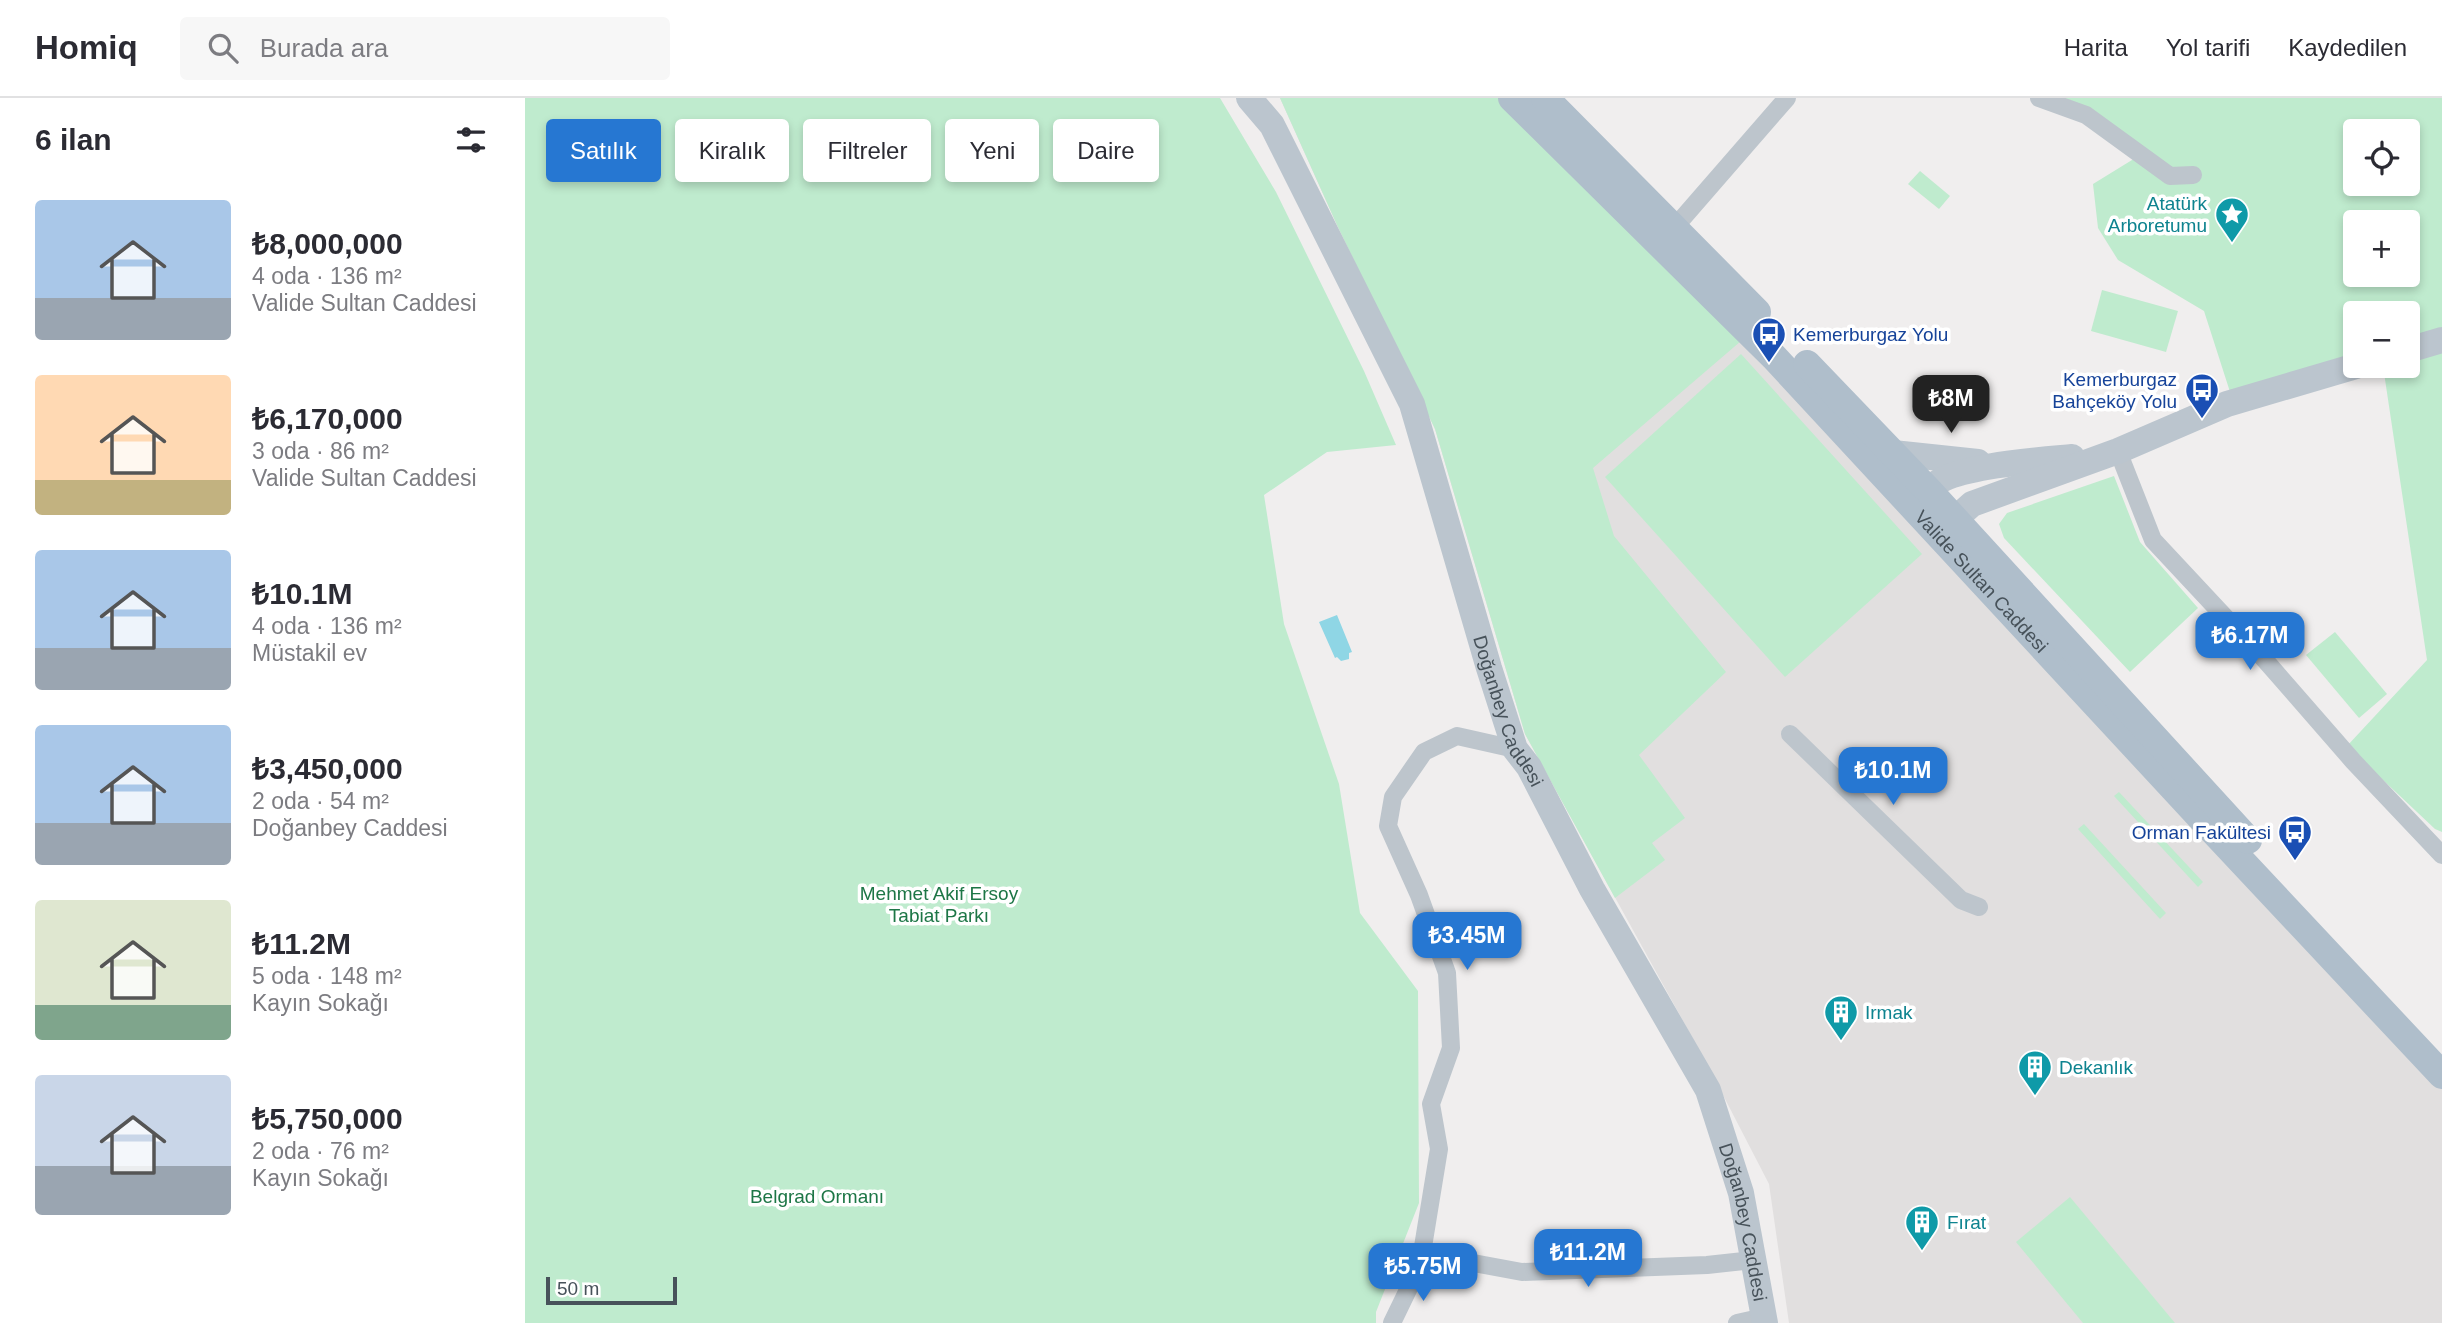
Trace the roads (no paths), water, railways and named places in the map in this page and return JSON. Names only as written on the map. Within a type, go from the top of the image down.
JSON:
[{"type":"main road","name":"Valide Sultan Caddesi","points":[[1512,98],[1925,503],[2333,946],[2442,1051]]},
{"type":"main road","name":"Valide Sultan Caddesi","points":[[1545,98],[1893,453],[1925,503],[1954,520],[2333,946],[2442,1075]]},
{"type":"street","name":"Doğanbey Caddesi","points":[[1249,98],[1272,125],[1412,404],[1515,749],[1529,767],[1592,889],[1708,1090],[1741,1193],[1765,1320]]},
{"type":"street","points":[[1674,228],[1787,98]]},
{"type":"street","points":[[2039,98],[2086,115],[2170,176],[2193,175]]},
{"type":"street","points":[[2420,346],[2442,340]]},
{"type":"street","points":[[1954,520],[1972,504],[2119,451],[2227,404],[2343,370]]},
{"type":"street","points":[[1925,503],[1944,477],[2004,465],[2119,451]]},
{"type":"street","points":[[2119,451],[2153,540],[2442,855]]},
{"type":"street","points":[[1893,453],[2004,465]]},
{"type":"street","points":[[1790,734],[1961,900],[1979,907]]},
{"type":"street","points":[[1392,1323],[1420,1265],[1439,1149],[1431,1104],[1451,1048],[1447,973],[1419,895],[1388,827],[1393,797],[1424,752],[1457,736],[1515,749]]},
{"type":"street","points":[[1420,1265],[1468,1262],[1522,1272],[1707,1265],[1753,1260]]},
{"type":"street","points":[[1737,1323],[1765,1320]]},
{"type":"water","points":[[1337,615],[1352,652],[1349,653],[1349,659],[1341,661],[1335,658],[1319,622]]},
{"type":"place","name":"Atatürk Arboretumu","points":[[2232,244]]},
{"type":"place","name":"Kemerburgaz Yolu","points":[[1769,364]]},
{"type":"place","name":"Kemerburgaz Bahçeköy Yolu","points":[[2202,420]]},
{"type":"place","name":"Orman Fakültesi","points":[[2295,862]]},
{"type":"place","name":"Irmak","points":[[1841,1042]]},
{"type":"place","name":"Dekanlık","points":[[2035,1097]]},
{"type":"place","name":"Fırat","points":[[1922,1252]]},
{"type":"park label","name":"Mehmet Akif Ersoy Tabiat Parkı","points":[[939,904]]},
{"type":"park label","name":"Belgrad Ormanı","points":[[817,1196]]}]
